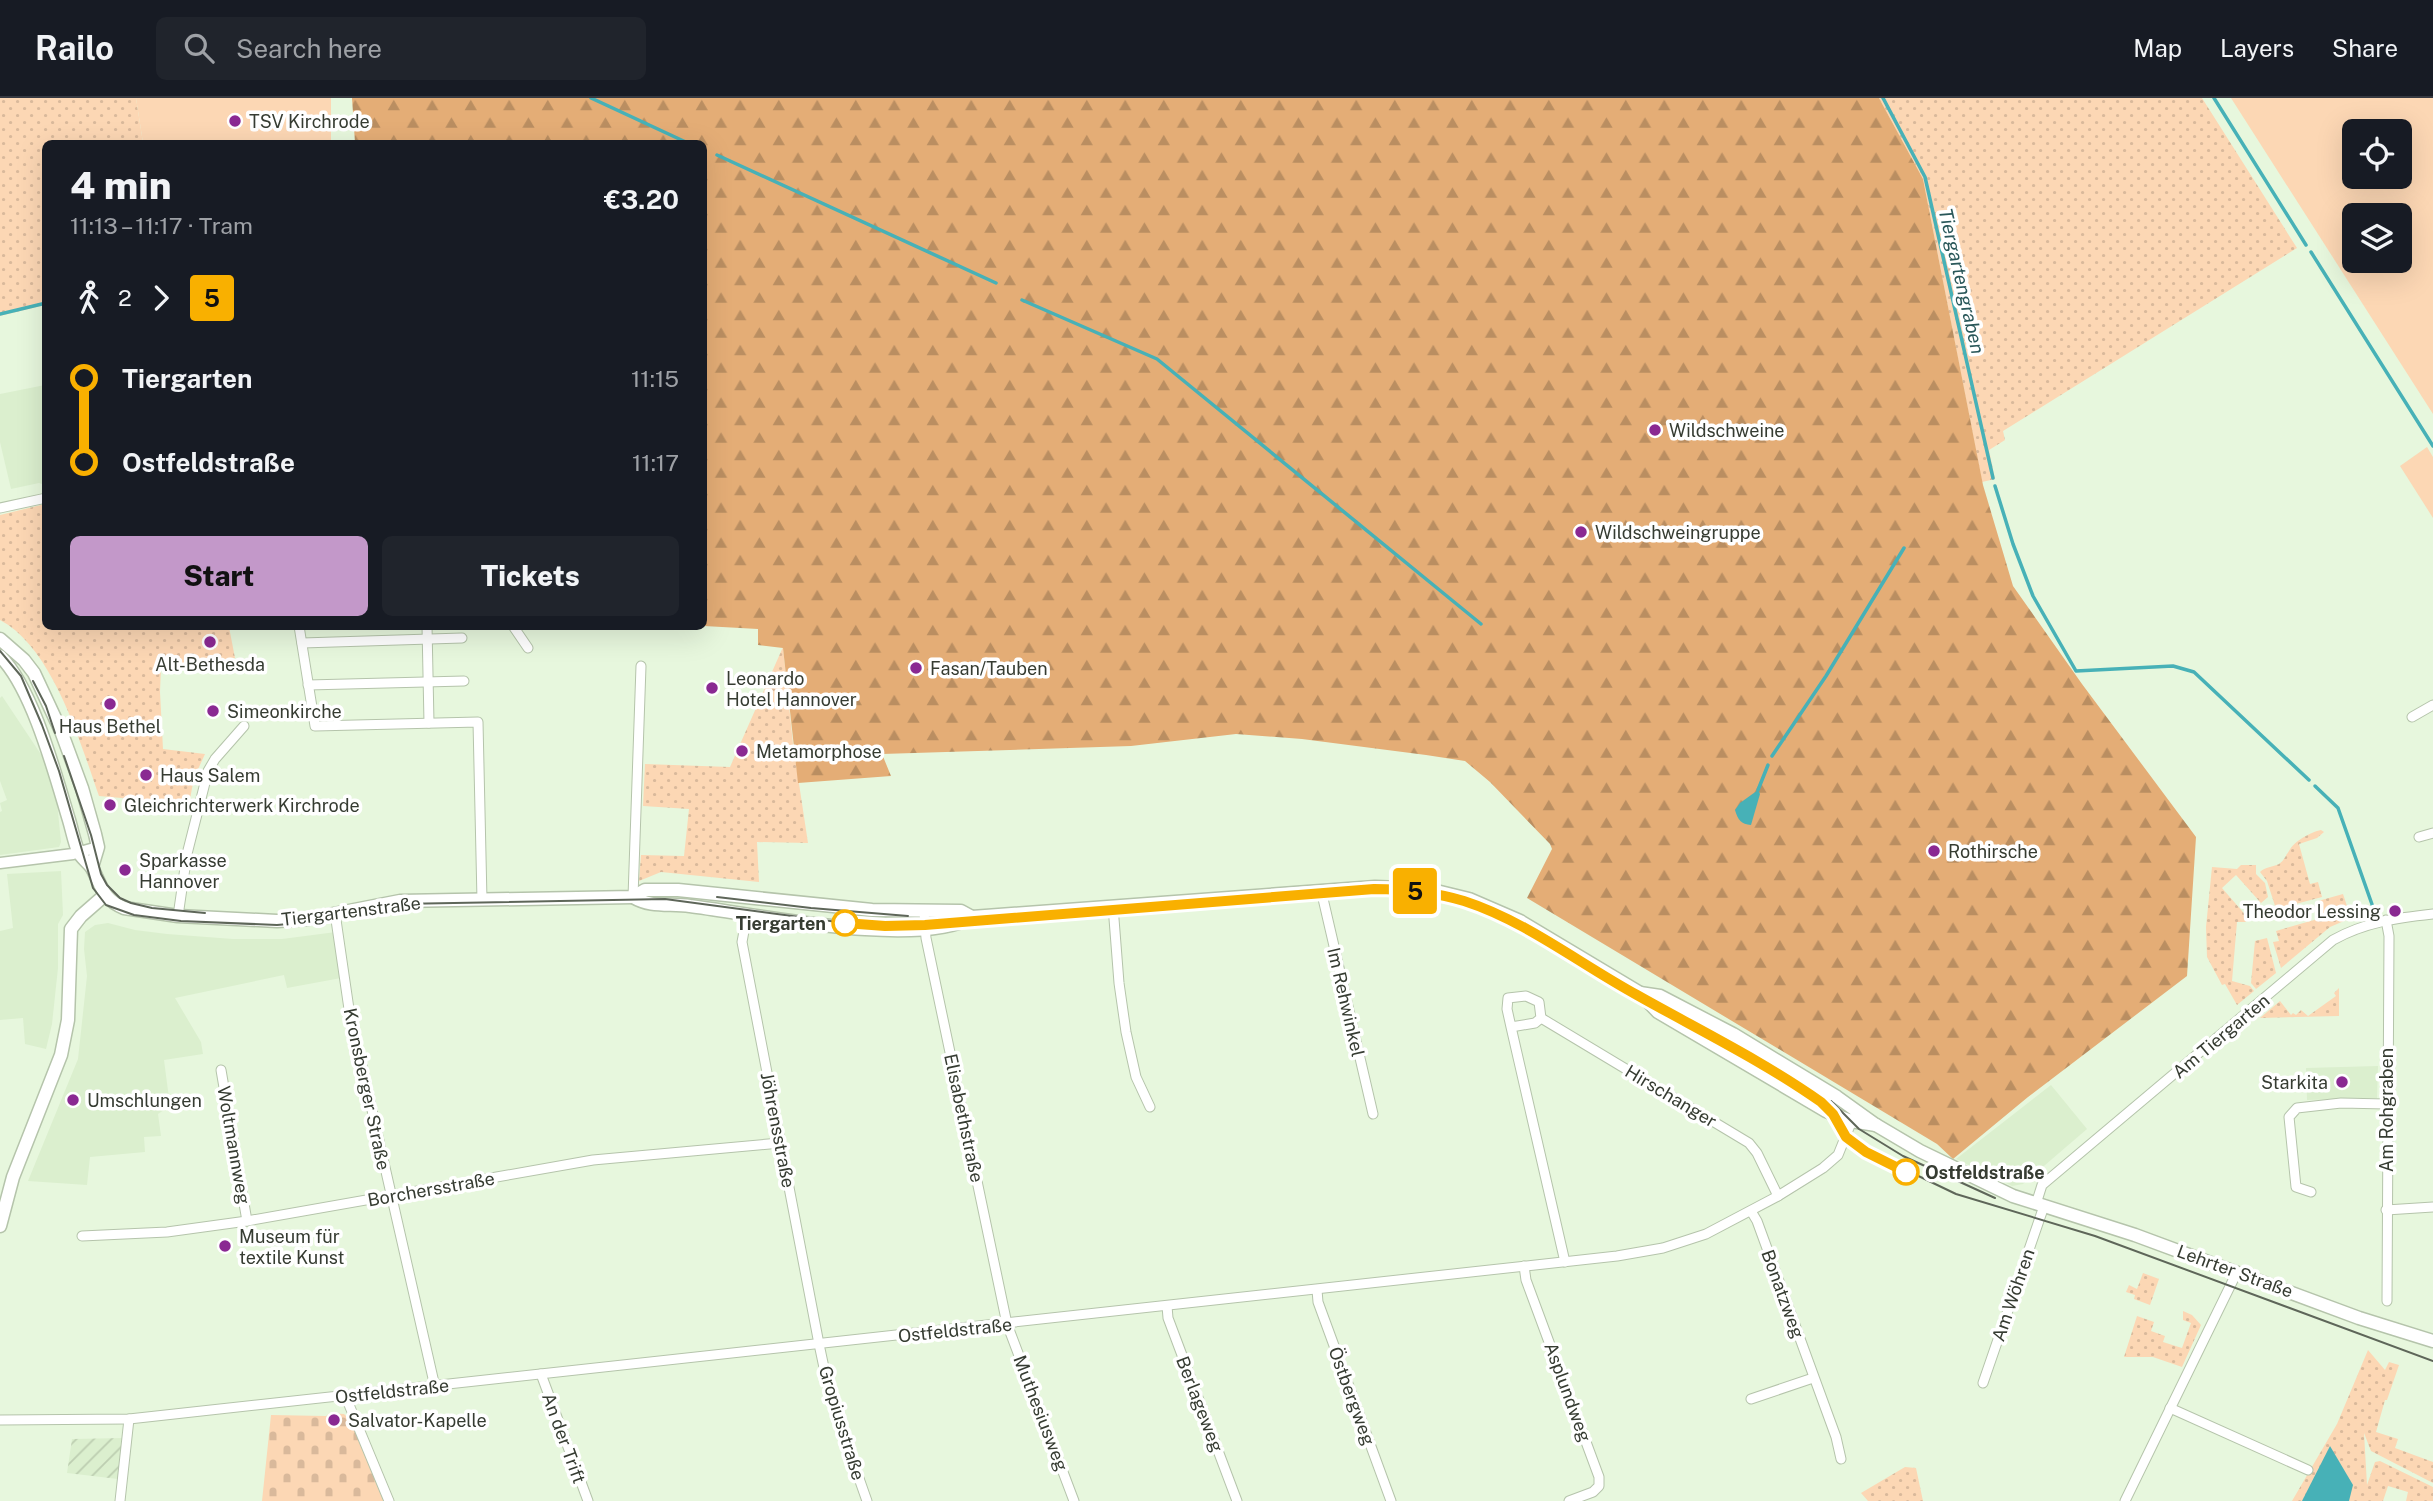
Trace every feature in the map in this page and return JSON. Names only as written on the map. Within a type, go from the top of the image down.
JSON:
[{"type":"main road","points":[[0,639],[24,660],[41,687],[61,731],[82,788],[98,847],[92,867]]},
{"type":"main road","points":[[0,656],[16,674],[25,692],[54,770],[79,853],[92,867],[104,895],[71,929],[68,1020],[61,1055],[3,1198],[0,1226]]},
{"type":"main road","name":"Tiergartenstraße","points":[[633,897],[644,904],[688,905],[844,927],[905,930],[962,923],[972,917],[1321,891],[1404,887],[1449,893],[1469,898],[1520,921],[1640,993],[1658,1012],[1818,1107],[1876,1125],[1937,1160],[2013,1196],[2040,1205]]},
{"type":"main road","name":"Tiergartenstraße","points":[[104,895],[124,908],[178,916],[277,921],[335,914],[400,901],[633,897],[645,890],[678,890],[854,908],[961,911],[972,917]]},
{"type":"main road","name":"Tiergartenstraße","points":[[1640,993],[1660,996],[1732,1034],[1854,1116]]},
{"type":"main road","name":"Lehrter Straße","points":[[2040,1205],[2135,1235],[2359,1318],[2433,1341]]},
{"type":"street","points":[[0,508],[42,499]]},
{"type":"street","points":[[300,630],[315,726],[478,722],[482,900]]},
{"type":"street","points":[[427,630],[429,723]]},
{"type":"street","points":[[516,630],[528,648]]},
{"type":"street","points":[[302,643],[462,638]]},
{"type":"street","points":[[633,897],[641,666]]},
{"type":"street","points":[[308,685],[464,681]]},
{"type":"street","points":[[2413,717],[2433,705]]},
{"type":"street","points":[[178,916],[187,854],[208,771],[244,726]]},
{"type":"street","points":[[2419,837],[2433,833]]},
{"type":"street","points":[[0,863],[79,853],[98,847]]},
{"type":"street","name":"Im Rehwinkel","points":[[1321,891],[1373,1114]]},
{"type":"street","points":[[1112,906],[1126,1031],[1136,1077],[1150,1107]]},
{"type":"street","name":"Elisabethstraße","points":[[924,912],[1007,1324]]},
{"type":"street","name":"Kronsberger Straße","points":[[335,914],[349,1009],[435,1387]]},
{"type":"street","name":"Am Tiergarten","points":[[2040,1205],[2042,1185],[2333,940],[2352,929],[2386,920],[2433,914]]},
{"type":"street","name":"Jöhrensstraße","points":[[747,915],[743,942],[819,1344]]},
{"type":"street","name":"Am Rohgraben","points":[[2386,920],[2389,936],[2386,1301]]},
{"type":"street","name":"Hirschanger","points":[[1564,1262],[1507,1009],[1508,998],[1525,996],[1539,1002],[1541,1018],[1749,1143],[1757,1153],[1778,1196]]},
{"type":"street","points":[[1511,1027],[1535,1023],[1541,1018]]},
{"type":"street","name":"Woltmannweg","points":[[222,1070],[247,1221]]},
{"type":"street","points":[[2311,1192],[2296,1188],[2289,1117],[2297,1108],[2342,1103],[2386,1104]]},
{"type":"street","name":"Ostfeldstraße","points":[[0,1420],[129,1419],[1317,1290],[1663,1248],[1706,1234],[1778,1196],[1823,1168],[1838,1155],[1854,1116]]},
{"type":"street","name":"Borchersstraße","points":[[82,1236],[167,1232],[247,1221],[593,1160],[780,1143]]},
{"type":"street","name":"Am Wöhren","points":[[1983,1383],[2040,1205]]},
{"type":"street","points":[[2386,1210],[2433,1207]]},
{"type":"street","name":"Bonatzweg","points":[[1751,1211],[1757,1221],[1842,1459]]},
{"type":"street","name":"Asplundweg","points":[[1524,1266],[1526,1280],[1599,1477],[1599,1486],[1593,1492],[1569,1501]]},
{"type":"street","points":[[2125,1501],[2236,1272]]},
{"type":"street","name":"Östbergweg","points":[[1317,1290],[1318,1302],[1391,1501]]},
{"type":"street","name":"Berlageweg","points":[[1167,1306],[1168,1318],[1237,1501]]},
{"type":"street","name":"Muthesiusweg","points":[[1007,1324],[1074,1501]]},
{"type":"street","name":"Gropiusstraße","points":[[819,1344],[831,1396],[867,1501]]},
{"type":"street","name":"An der Trift","points":[[541,1374],[588,1501]]},
{"type":"street","points":[[1751,1399],[1814,1378]]},
{"type":"street","points":[[345,1395],[389,1501]]},
{"type":"street","points":[[2170,1408],[2308,1470]]},
{"type":"street","points":[[120,1501],[129,1419]]},
{"type":"shaded area","points":[[42,386],[42,484],[11,489],[0,442],[0,394]]},
{"type":"shaded area","points":[[2,696],[42,756],[56,792],[61,842],[59,847],[0,855],[0,803],[7,800],[0,781]]},
{"type":"shaded area","points":[[61,871],[63,915],[58,924],[58,968],[52,1024],[46,1049],[25,1044],[23,1018],[0,1020],[0,931],[13,928],[7,874]]},
{"type":"shaded area","points":[[108,923],[135,930],[233,939],[282,939],[336,932],[341,978],[287,988],[284,975],[175,998],[201,1042],[203,1054],[164,1060],[170,1106],[158,1114],[161,1136],[144,1137],[145,1152],[90,1157],[87,1185],[28,1181],[78,1059],[87,976],[85,932],[95,925]]},
{"type":"shaded area","name":"Starkita","points":[[2378,1066],[2377,1098],[2307,1100],[2306,1068]]},
{"type":"shaded area","points":[[2051,1085],[2087,1129],[2023,1184],[2012,1186],[1956,1159]]},
{"type":"shaded area","points":[[123,1438],[118,1479],[67,1473],[72,1439]]},
{"type":"green space","points":[[0,98],[136,98],[143,140],[42,140],[42,306],[0,316]]},
{"type":"green space","name":"TSV Kirchrode","points":[[136,98],[331,98],[331,140],[143,140]]},
{"type":"green space","points":[[352,98],[1879,98],[1923,179],[1983,485],[2013,586],[2196,837],[2187,976],[2028,1097],[1953,1159],[1937,1144],[1527,898],[1552,849],[1550,844],[1490,782],[1465,761],[1302,739],[1236,734],[1131,746],[882,754],[891,776],[798,783],[783,648],[758,645],[758,629],[707,626],[707,140],[355,140]]},
{"type":"green space","points":[[1879,98],[2202,98],[2297,248],[2003,431],[2005,440],[1989,450],[1995,479],[1982,482],[1923,179]]},
{"type":"green space","points":[[2231,98],[2433,98],[2433,414],[2343,273],[2412,273],[2412,203],[2342,203],[2342,272]]},
{"type":"green space","points":[[2427,447],[2433,457],[2433,518],[2400,466]]},
{"type":"green space","points":[[42,505],[42,630],[230,630],[235,658],[191,667],[161,667],[163,749],[205,754],[194,778],[189,804],[99,796],[73,724],[50,674],[19,633],[0,620],[0,515]]},
{"type":"green space","points":[[783,647],[793,744],[808,843],[757,842],[759,882],[661,872],[639,881],[641,855],[684,856],[689,809],[643,806],[645,764],[730,767]]},
{"type":"green space","points":[[2321,830],[2324,832],[2317,838],[2299,844],[2310,884],[2318,882],[2322,897],[2276,909],[2267,881],[2260,872],[2279,864],[2299,840]]},
{"type":"green space","points":[[2241,865],[2256,865],[2256,874],[2265,883],[2268,897],[2261,903],[2236,875],[2222,888],[2249,919],[2237,922],[2232,981],[2250,986],[2254,991],[2237,1005],[2225,984],[2222,985],[2207,957],[2206,927],[2212,867],[2237,869]]},
{"type":"green space","points":[[2343,894],[2351,918],[2330,927],[2281,968],[2273,942],[2279,941],[2276,931],[2321,918],[2318,901]]},
{"type":"green space","points":[[2267,938],[2276,973],[2256,989],[2251,983],[2255,941]]},
{"type":"green space","points":[[2339,988],[2339,1016],[2260,1018],[2280,1001],[2291,1015],[2296,1015],[2301,1010],[2308,1016],[2336,996],[2334,993]]},
{"type":"green space","points":[[2143,1273],[2159,1279],[2150,1305],[2134,1299],[2135,1295],[2126,1292],[2129,1285],[2137,1289]]},
{"type":"green space","points":[[2183,1311],[2192,1315],[2201,1325],[2182,1367],[2153,1357],[2124,1357],[2137,1316],[2154,1322],[2151,1331],[2165,1336],[2163,1342],[2182,1348],[2191,1323],[2183,1320]]},
{"type":"green space","points":[[2368,1350],[2385,1370],[2389,1362],[2399,1365],[2376,1432],[2398,1439],[2395,1448],[2433,1462],[2433,1483],[2371,1451],[2364,1433],[2367,1485],[2375,1462],[2380,1461],[2433,1487],[2433,1501],[2406,1501],[2408,1492],[2388,1486],[2383,1501],[2292,1501],[2337,1424]]},
{"type":"green space","points":[[330,1413],[344,1414],[348,1418],[347,1423],[354,1429],[385,1501],[262,1501],[271,1415],[326,1416]]},
{"type":"green space","points":[[1905,1467],[1916,1468],[1923,1501],[1868,1501],[1861,1493]]},
{"type":"water","points":[[1758,790],[1760,794],[1751,825],[1745,824],[1735,810]]},
{"type":"water","points":[[2330,1446],[2353,1485],[2349,1501],[2302,1501]]},
{"type":"waterway","points":[[591,98],[681,140]]},
{"type":"waterway","name":"Tiergartengraben","points":[[1883,98],[1925,177],[1993,478]]},
{"type":"waterway","points":[[2214,98],[2306,245]]},
{"type":"waterway","points":[[717,155],[996,283]]},
{"type":"waterway","points":[[2311,252],[2433,446]]},
{"type":"waterway","points":[[1022,300],[1157,359],[1481,624]]},
{"type":"waterway","points":[[0,314],[42,304]]},
{"type":"waterway","name":"Tiergartengraben","points":[[1995,486],[2033,596],[2076,671],[2173,666],[2194,672],[2309,780]]},
{"type":"waterway","points":[[1772,756],[1826,676],[1904,548]]},
{"type":"waterway","points":[[1758,790],[1768,765]]},
{"type":"waterway","name":"Tiergartengraben","points":[[2315,786],[2338,808],[2374,910]]},
{"type":"tram line","points":[[0,651],[21,676],[42,725],[59,771],[93,888],[106,905],[134,915],[181,921],[277,925],[398,904],[665,899],[885,926],[1374,889],[1404,889],[1442,896],[1464,901],[1508,920],[1729,1046],[1821,1102],[1833,1114],[1846,1137],[1860,1148],[1956,1194],[2095,1236],[2433,1361]]},
{"type":"tram line","points":[[33,681],[46,706],[55,733]]},
{"type":"tram line","points":[[64,756],[91,835],[101,874],[107,885],[120,898],[131,903],[152,908],[205,913]]},
{"type":"tram line","name":"5","points":[[845,923],[925,925],[1374,889],[1404,889],[1464,901],[1508,920],[1802,1089],[1833,1114],[1846,1137],[1866,1152],[1906,1172]]},
{"type":"tram line","points":[[717,897],[908,916]]},
{"type":"tram line","points":[[1831,1101],[1859,1129],[1903,1156],[1995,1198]]},
{"type":"place","name":"TSV Kirchrode","points":[[235,121]]},
{"type":"place","name":"Wildschweine","points":[[1655,430]]},
{"type":"place","name":"Wildschweingruppe","points":[[1581,532]]},
{"type":"place","name":"Alt-Bethesda","points":[[210,642]]},
{"type":"place","name":"Fasan/Tauben","points":[[916,668]]},
{"type":"place","name":"Leonardo Hotel Hannover","points":[[712,688]]},
{"type":"place","name":"Haus Bethel","points":[[110,704]]},
{"type":"place","name":"Simeonkirche","points":[[213,711]]},
{"type":"place","name":"Metamorphose","points":[[742,751]]},
{"type":"place","name":"Haus Salem","points":[[146,775]]},
{"type":"place","name":"Gleichrichterwerk Kirchrode","points":[[110,805]]},
{"type":"place","name":"Rothirsche","points":[[1934,851]]},
{"type":"place","name":"Sparkasse Hannover","points":[[125,870]]},
{"type":"place","name":"Theodor Lessing","points":[[2395,911]]},
{"type":"place","name":"Tiergarten","points":[[845,923]]},
{"type":"place","name":"Starkita","points":[[2342,1082]]},
{"type":"place","name":"Umschlungen","points":[[73,1100]]},
{"type":"place","name":"Ostfeldstraße","points":[[1906,1172]]},
{"type":"place","name":"Museum für textile Kunst","points":[[225,1246]]},
{"type":"place","name":"Salvator-Kapelle","points":[[334,1420]]}]
